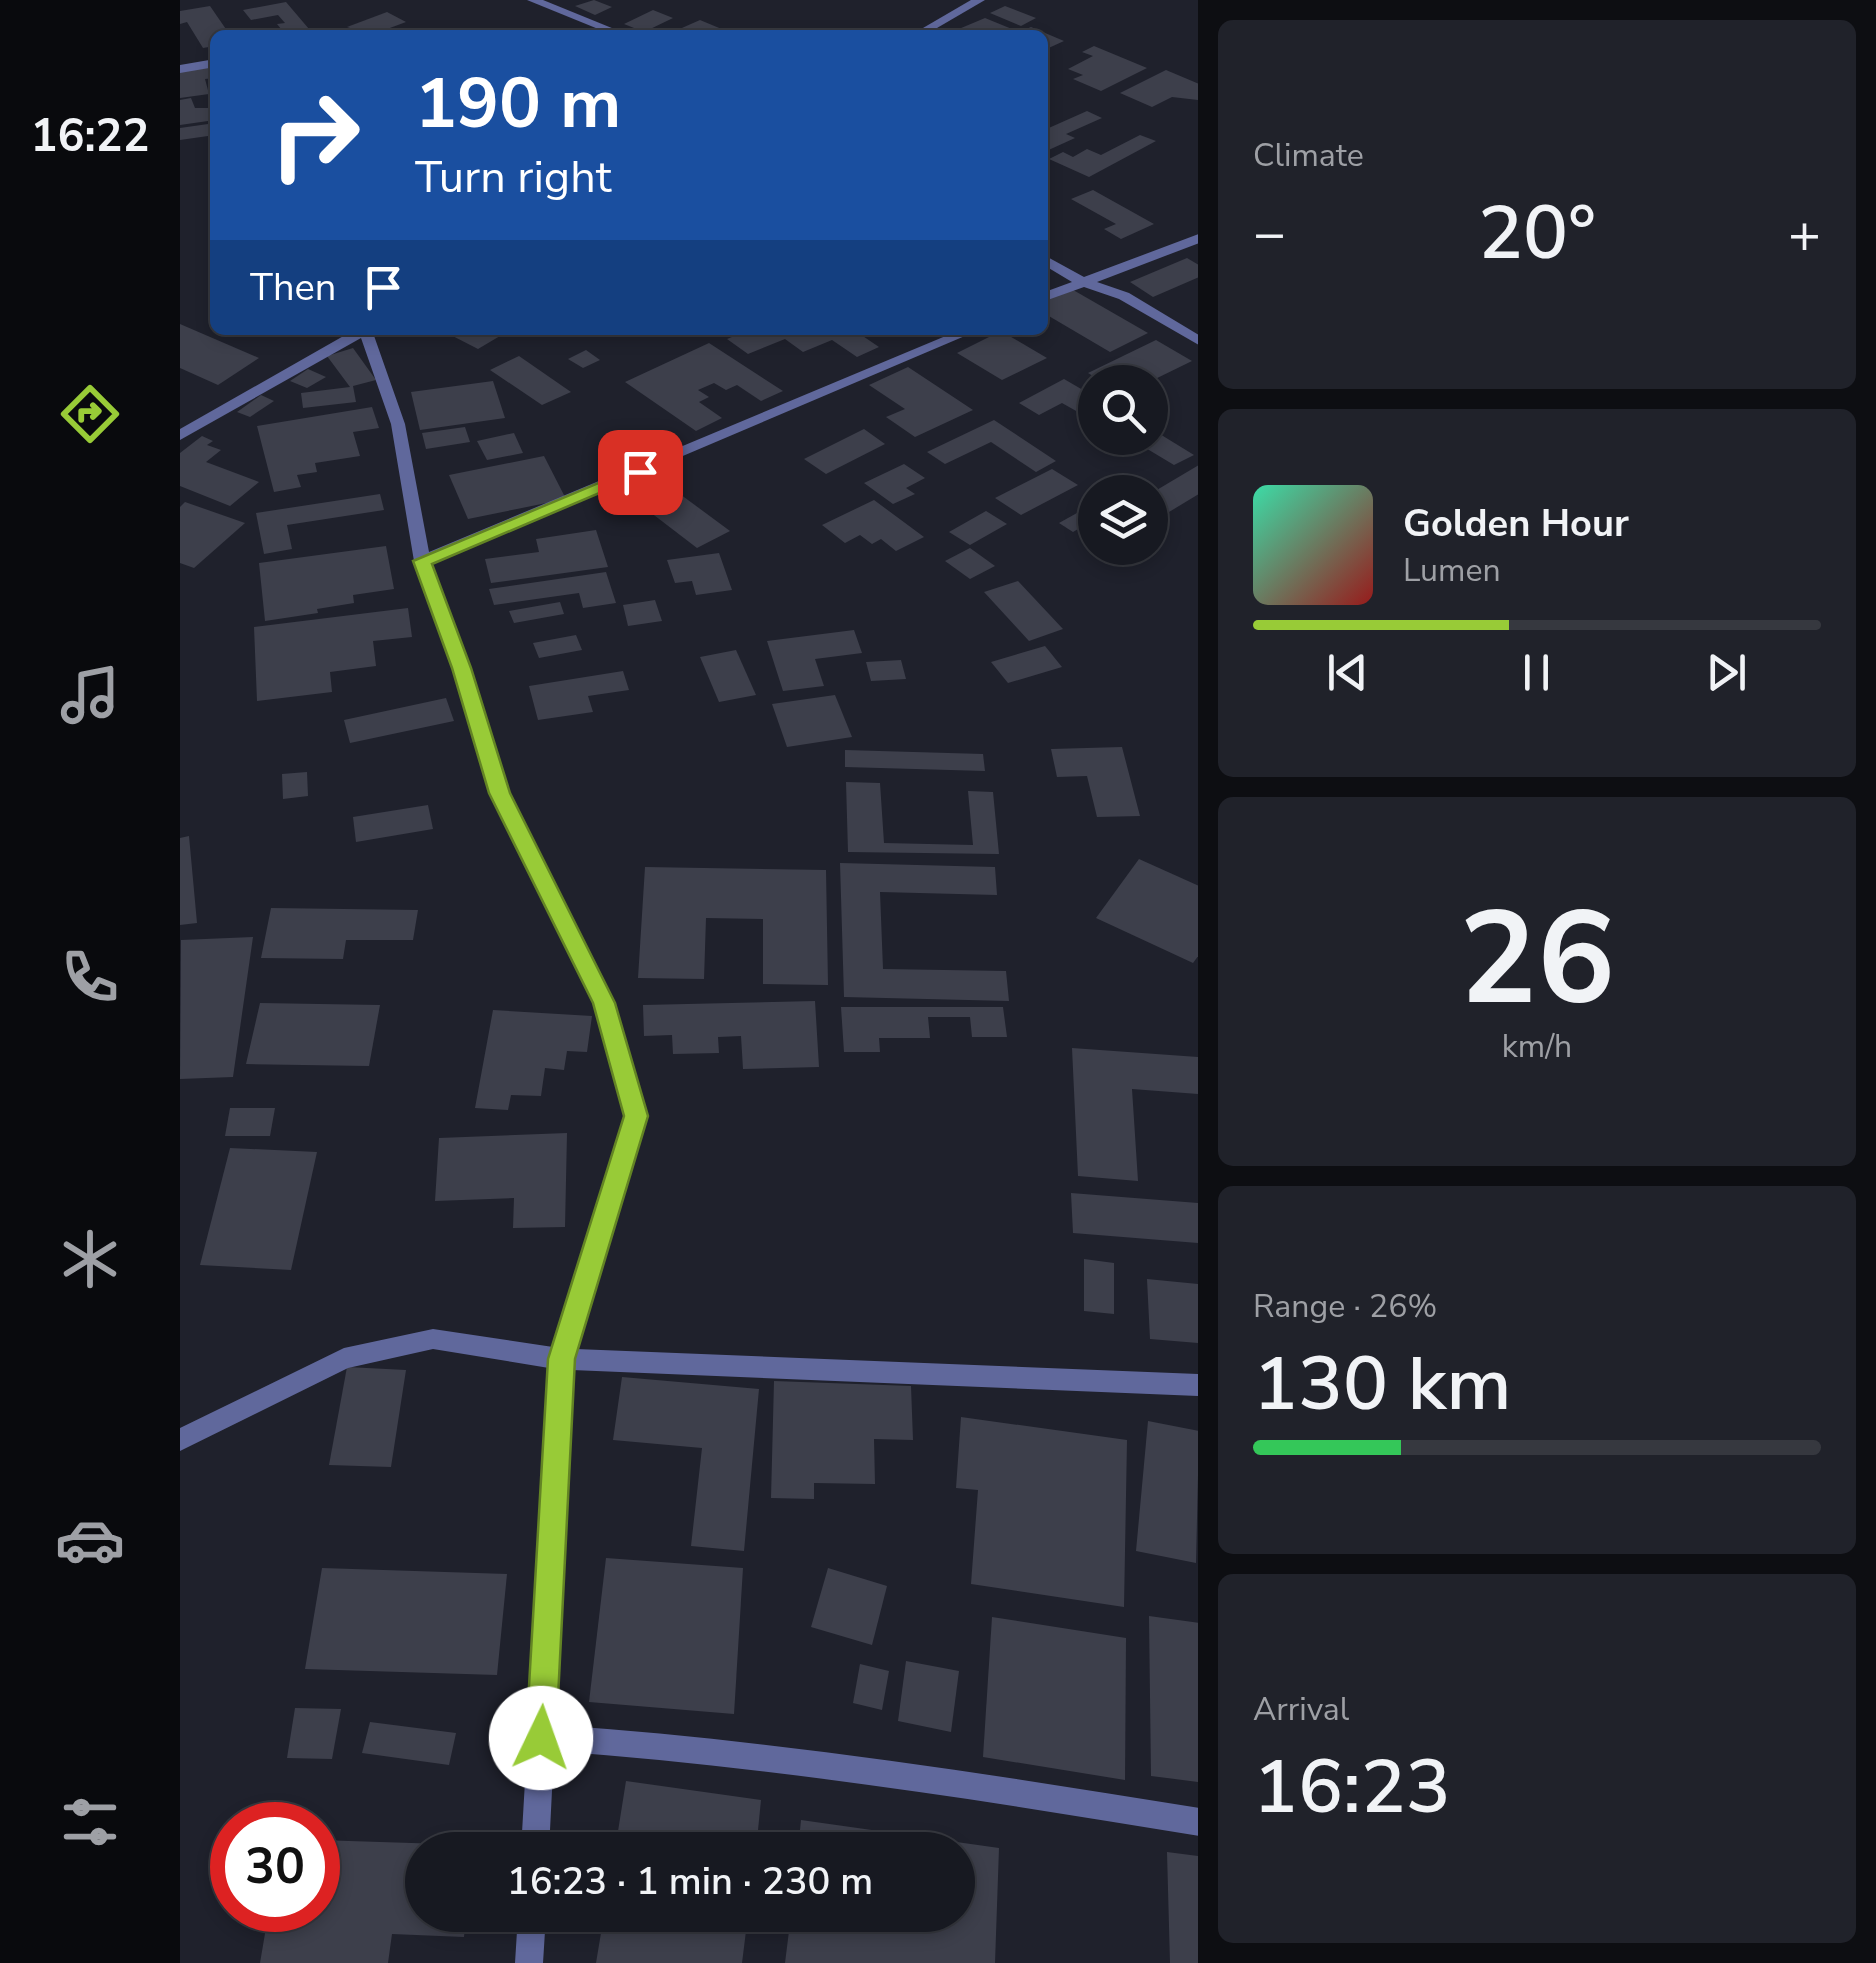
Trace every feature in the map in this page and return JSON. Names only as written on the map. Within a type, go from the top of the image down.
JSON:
[{"type":"street","points":[[533,0],[610,30]]},
{"type":"street","points":[[926,30],[978,0]]},
{"type":"street","points":[[180,69],[210,64]]},
{"type":"street","points":[[1048,295],[1198,238]]},
{"type":"street","points":[[1048,262],[1081,281],[1124,296],[1198,341]]},
{"type":"street","points":[[180,435],[356,335]]},
{"type":"street","points":[[367,335],[398,424],[422,561],[462,668],[499,793],[604,1003],[636,1116],[562,1359],[536,1832]]},
{"type":"street","points":[[422,561],[858,382],[961,335]]},
{"type":"street","points":[[180,1440],[344,1358],[433,1338],[562,1359],[1198,1385]]},
{"type":"street","points":[[541,1738],[677,1745],[917,1774],[1198,1822]]},
{"type":"street","points":[[529,1963],[531,1932]]},
{"type":"building","points":[[594,0],[612,7],[595,15],[575,6]]},
{"type":"building","points":[[286,2],[309,29],[282,30],[277,24],[285,23],[278,15],[251,20],[243,10]]},
{"type":"building","points":[[210,6],[227,30],[210,30],[210,47],[203,48],[187,22],[180,24],[180,11]]},
{"type":"building","points":[[1005,6],[1036,18],[1021,26],[990,13]]},
{"type":"building","points":[[653,10],[673,18],[648,30],[624,24]]},
{"type":"building","points":[[387,12],[406,22],[384,30],[347,27]]},
{"type":"building","points":[[985,18],[1014,30],[956,30]]},
{"type":"building","points":[[700,20],[724,30],[677,30]]},
{"type":"building","points":[[1048,34],[1064,41],[1048,48]]},
{"type":"building","points":[[1094,46],[1147,68],[1101,91],[1073,79],[1083,75],[1068,69],[1093,56],[1082,52]]},
{"type":"building","points":[[210,67],[210,78],[205,79],[209,94],[180,98],[180,71]]},
{"type":"building","points":[[1166,70],[1198,84],[1198,100],[1172,97],[1152,107],[1120,93]]},
{"type":"building","points":[[191,98],[195,108],[210,108],[210,121],[180,125],[180,100]]},
{"type":"building","points":[[1087,111],[1102,118],[1066,134],[1075,138],[1048,150],[1048,128]]},
{"type":"building","points":[[210,124],[210,136],[180,140],[180,128]]},
{"type":"building","points":[[1140,135],[1156,141],[1089,177],[1049,159],[1063,152],[1073,157],[1087,149],[1101,155]]},
{"type":"building","points":[[1093,190],[1154,224],[1121,239],[1104,229],[1116,224],[1071,199]]},
{"type":"building","points":[[1187,258],[1198,264],[1198,277],[1153,297],[1130,282]]},
{"type":"building","points":[[1068,287],[1148,333],[1110,352],[1048,316],[1048,296]]},
{"type":"building","points":[[180,324],[259,358],[218,385],[180,368]]},
{"type":"building","points":[[451,335],[502,335],[478,349]]},
{"type":"building","points":[[737,335],[861,335],[879,347],[857,357],[832,340],[803,352],[785,339],[748,354],[727,339]]},
{"type":"building","points":[[993,335],[1008,335],[1047,358],[1002,380],[957,353]]},
{"type":"building","points":[[1156,340],[1192,361],[1168,373],[1168,365],[1104,365]]},
{"type":"building","points":[[709,343],[783,391],[761,401],[737,385],[726,390],[714,383],[698,390],[709,397],[699,402],[722,418],[696,431],[625,382]]},
{"type":"building","points":[[353,348],[376,380],[353,386],[356,402],[303,408],[301,393],[350,387],[327,356]]},
{"type":"building","points":[[586,350],[600,360],[583,368],[568,359]]},
{"type":"building","points":[[519,356],[571,392],[542,405],[490,370]]},
{"type":"building","points":[[908,367],[973,410],[915,437],[886,417],[905,409],[869,385]]},
{"type":"building","points":[[308,369],[326,377],[307,388],[290,381]]},
{"type":"building","points":[[1064,379],[1078,387],[1078,412],[1062,403],[1039,415],[1019,403]]},
{"type":"building","points":[[493,381],[505,418],[420,430],[411,392]]},
{"type":"building","points":[[261,395],[274,401],[250,417],[237,412]]},
{"type":"building","points":[[372,407],[379,428],[353,432],[360,456],[315,463],[317,472],[297,475],[301,487],[274,492],[257,426]]},
{"type":"building","points":[[994,420],[1056,461],[1036,472],[991,442],[945,464],[927,452]]},
{"type":"building","points":[[465,427],[470,442],[426,449],[422,433]]},
{"type":"building","points":[[864,429],[885,444],[826,474],[804,459]]},
{"type":"building","points":[[514,433],[523,453],[487,460],[477,441]]},
{"type":"building","points":[[202,436],[213,441],[207,445],[221,450],[206,462],[259,482],[230,506],[180,486],[180,453]]},
{"type":"building","points":[[1168,439],[1194,455],[1174,465],[1157,455],[1168,455]]},
{"type":"building","points":[[544,456],[566,499],[468,519],[449,475]]},
{"type":"building","points":[[904,464],[925,478],[906,488],[915,494],[893,504],[864,483]]},
{"type":"building","points":[[1198,466],[1198,495],[1168,513],[1168,483]]},
{"type":"building","points":[[1052,469],[1078,485],[1021,515],[995,498]]},
{"type":"building","points":[[665,483],[730,531],[697,548],[633,499]]},
{"type":"building","points":[[380,494],[384,510],[287,525],[292,549],[264,554],[256,513]]},
{"type":"building","points":[[874,500],[924,537],[896,551],[881,539],[872,544],[860,535],[845,543],[822,525]]},
{"type":"building","points":[[185,502],[245,523],[194,568],[180,563],[180,507]]},
{"type":"building","points":[[986,511],[1007,524],[970,545],[949,532]]},
{"type":"building","points":[[1078,512],[1078,529],[1073,532],[1059,523]]},
{"type":"building","points":[[596,530],[608,567],[491,583],[485,559],[539,552],[536,539]]},
{"type":"building","points":[[386,546],[394,589],[353,595],[354,603],[317,609],[318,613],[265,621],[259,563]]},
{"type":"building","points":[[970,548],[995,566],[970,579],[945,561]]},
{"type":"building","points":[[719,553],[732,590],[696,595],[692,581],[675,583],[667,560]]},
{"type":"building","points":[[606,572],[616,603],[583,608],[579,593],[494,605],[489,589]]},
{"type":"building","points":[[1018,581],[1063,629],[1029,641],[984,592]]},
{"type":"building","points":[[655,600],[662,621],[628,626],[623,605]]},
{"type":"building","points":[[560,602],[564,614],[514,623],[509,611]]},
{"type":"building","points":[[408,608],[412,637],[373,641],[376,666],[330,672],[332,692],[257,701],[254,627]]},
{"type":"building","points":[[854,630],[862,653],[815,659],[824,686],[783,691],[767,641]]},
{"type":"building","points":[[576,635],[582,650],[539,658],[533,643]]},
{"type":"building","points":[[1045,646],[1062,667],[1008,683],[991,662]]},
{"type":"building","points":[[736,650],[756,695],[719,702],[700,657]]},
{"type":"building","points":[[901,660],[906,679],[871,681],[866,662]]},
{"type":"building","points":[[623,671],[629,690],[588,696],[593,712],[538,720],[529,686]]},
{"type":"building","points":[[835,695],[852,737],[787,747],[772,704]]},
{"type":"building","points":[[446,698],[454,721],[350,743],[344,720]]},
{"type":"building","points":[[1122,747],[1140,816],[1097,817],[1087,776],[1057,777],[1051,749]]},
{"type":"building","points":[[845,750],[983,754],[985,771],[845,767]]},
{"type":"building","points":[[307,772],[308,796],[283,799],[282,774]]},
{"type":"building","points":[[846,782],[880,783],[884,843],[973,845],[968,791],[993,792],[999,854],[848,852]]},
{"type":"building","points":[[428,805],[433,829],[356,842],[353,817]]},
{"type":"building","points":[[189,836],[197,923],[180,925],[180,838]]},
{"type":"building","points":[[1139,859],[1198,886],[1198,956],[1193,963],[1096,918]]},
{"type":"building","points":[[840,863],[995,867],[997,895],[880,892],[883,969],[1006,971],[1009,1001],[844,997]]},
{"type":"building","points":[[645,867],[826,870],[828,985],[763,984],[763,919],[706,918],[704,979],[638,978]]},
{"type":"building","points":[[271,908],[418,910],[413,940],[346,940],[343,959],[261,958]]},
{"type":"building","points":[[253,937],[233,1077],[180,1079],[181,940]]},
{"type":"building","points":[[815,1001],[819,1067],[743,1069],[741,1036],[718,1037],[719,1053],[673,1054],[672,1035],[644,1036],[643,1005]]},
{"type":"building","points":[[260,1003],[380,1005],[369,1066],[246,1064]]},
{"type":"building","points":[[841,1007],[1003,1007],[1007,1037],[972,1037],[970,1017],[928,1017],[930,1038],[879,1038],[880,1052],[844,1052]]},
{"type":"building","points":[[493,1010],[592,1016],[587,1052],[567,1051],[564,1070],[545,1068],[541,1096],[511,1095],[508,1110],[475,1108]]},
{"type":"building","points":[[1072,1048],[1198,1057],[1198,1094],[1132,1089],[1138,1181],[1078,1176]]},
{"type":"building","points":[[230,1108],[275,1108],[270,1136],[225,1136]]},
{"type":"building","points":[[567,1133],[565,1227],[513,1228],[514,1198],[435,1201],[439,1138]]},
{"type":"building","points":[[230,1148],[317,1152],[291,1270],[200,1265]]},
{"type":"building","points":[[1071,1193],[1198,1203],[1198,1243],[1073,1233]]},
{"type":"building","points":[[1084,1259],[1114,1263],[1114,1314],[1084,1311]]},
{"type":"building","points":[[1147,1279],[1198,1284],[1198,1343],[1150,1339]]},
{"type":"building","points":[[347,1367],[406,1370],[391,1467],[329,1465]]},
{"type":"building","points":[[622,1377],[759,1389],[744,1551],[691,1546],[702,1448],[613,1440]]},
{"type":"building","points":[[774,1381],[911,1386],[913,1440],[874,1439],[875,1484],[814,1483],[814,1499],[771,1498]]},
{"type":"building","points":[[961,1417],[1127,1440],[1124,1607],[971,1584],[978,1490],[956,1488]]},
{"type":"building","points":[[1148,1421],[1198,1431],[1196,1563],[1136,1551]]},
{"type":"building","points":[[606,1558],[743,1568],[734,1714],[589,1702]]},
{"type":"building","points":[[322,1568],[507,1574],[497,1675],[305,1669]]},
{"type":"building","points":[[828,1568],[887,1586],[872,1645],[811,1627]]},
{"type":"building","points":[[1149,1616],[1198,1623],[1198,1782],[1151,1776]]},
{"type":"building","points":[[992,1617],[1126,1638],[1125,1780],[983,1757]]},
{"type":"building","points":[[906,1661],[959,1671],[951,1732],[898,1721]]},
{"type":"building","points":[[860,1664],[889,1671],[882,1710],[853,1703]]},
{"type":"building","points":[[295,1708],[341,1709],[332,1759],[287,1758]]},
{"type":"building","points":[[370,1722],[456,1733],[449,1765],[362,1753]]},
{"type":"building","points":[[626,1781],[761,1800],[758,1832],[618,1832]]},
{"type":"building","points":[[801,1820],[886,1832],[800,1832]]},
{"type":"building","points":[[340,1841],[405,1843],[405,1932],[464,1932],[464,1937],[392,1934],[388,1963],[260,1963],[265,1932],[340,1932]]},
{"type":"building","points":[[975,1845],[999,1848],[995,1963],[785,1963],[789,1932],[975,1932]]},
{"type":"building","points":[[1167,1852],[1198,1856],[1198,1963],[1170,1963]]},
{"type":"building","points":[[601,1932],[746,1932],[742,1963],[596,1963]]},
{"type":"route","points":[[541,1738],[562,1359],[636,1116],[604,1003],[499,793],[462,668],[422,561],[640,472]]}]
